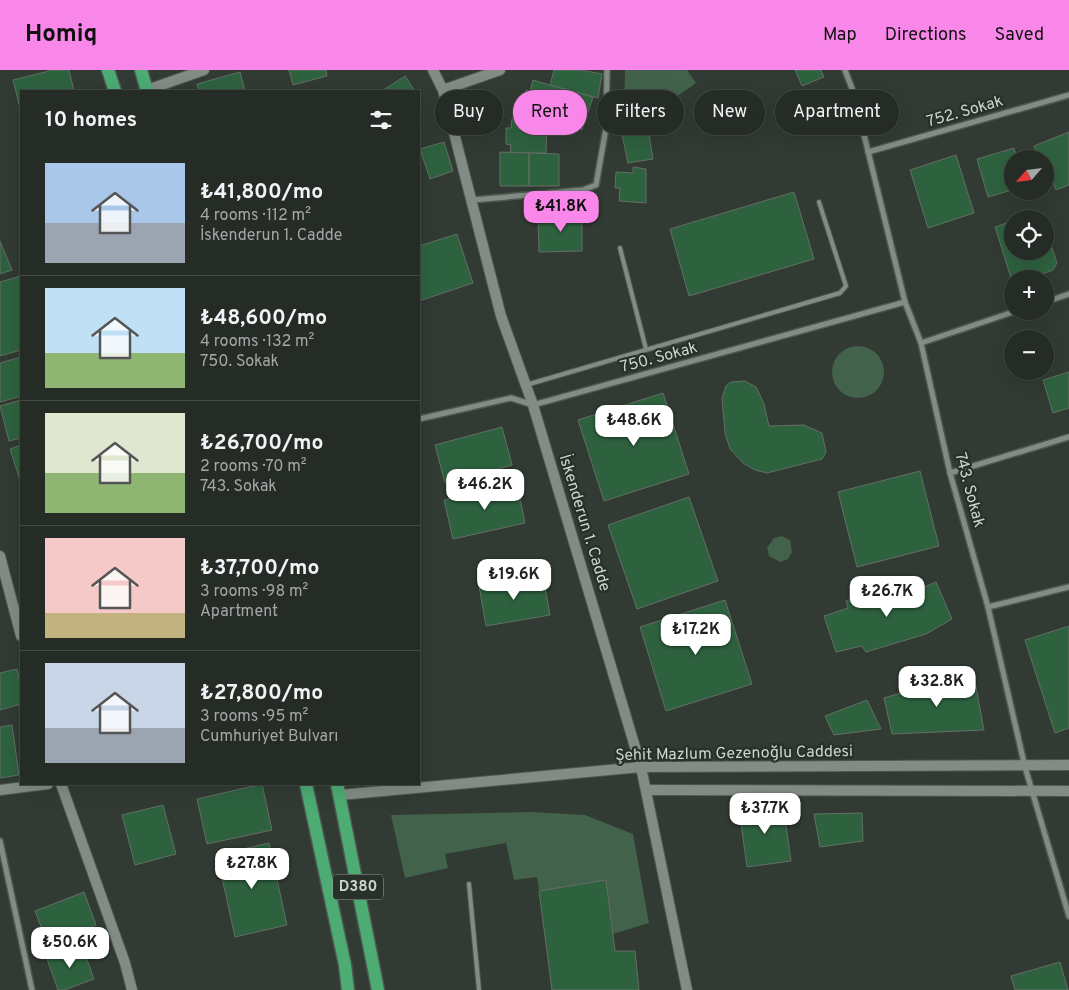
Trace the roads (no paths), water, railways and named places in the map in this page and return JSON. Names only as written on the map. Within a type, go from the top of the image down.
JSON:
[{"type":"main road","points":[[108,70],[115,90]]},
{"type":"main road","points":[[141,70],[147,90]]},
{"type":"main road","name":"D380","points":[[306,785],[345,965],[348,990]]},
{"type":"main road","name":"D380","points":[[338,789],[378,990]]},
{"type":"street","points":[[150,90],[204,70]]},
{"type":"street","name":"İskenderun 1. Cadde","points":[[433,70],[443,90]]},
{"type":"street","points":[[443,90],[500,70]]},
{"type":"street","points":[[473,200],[583,190],[596,185],[606,128],[607,70]]},
{"type":"street","name":"743. Sokak","points":[[845,70],[854,94],[905,302],[921,343],[950,473],[988,607],[1025,767],[1034,792],[1069,916]]},
{"type":"street","name":"752. Sokak","points":[[868,152],[1069,95]]},
{"type":"street","name":"İskenderun 1. Cadde","points":[[455,135],[473,200],[483,251],[501,316],[534,405],[641,767],[687,990]]},
{"type":"street","points":[[1054,299],[1069,294]]},
{"type":"street","name":"750. Sokak","points":[[534,405],[905,302]]},
{"type":"street","points":[[921,343],[1004,315]]},
{"type":"street","points":[[420,419],[511,398],[534,405]]},
{"type":"street","points":[[950,473],[1069,437]]},
{"type":"street","points":[[0,556],[20,632]]},
{"type":"street","points":[[988,607],[1069,587]]},
{"type":"street","name":"Şehit Mazlum Gezenoğlu Caddesi","points":[[420,783],[641,767],[1025,767],[1069,765]]},
{"type":"street","points":[[0,790],[40,785]]},
{"type":"street","points":[[61,785],[125,963],[132,990]]},
{"type":"street","name":"Şehit Mazlum Gezenoğlu Caddesi","points":[[338,789],[393,785]]},
{"type":"street","points":[[646,790],[1069,791]]},
{"type":"street","points":[[0,841],[32,990]]},
{"type":"lane","points":[[526,385],[840,293],[846,286],[820,202]]},
{"type":"lane","points":[[620,248],[646,349]]},
{"type":"lane","points":[[468,884],[479,990]]}]
